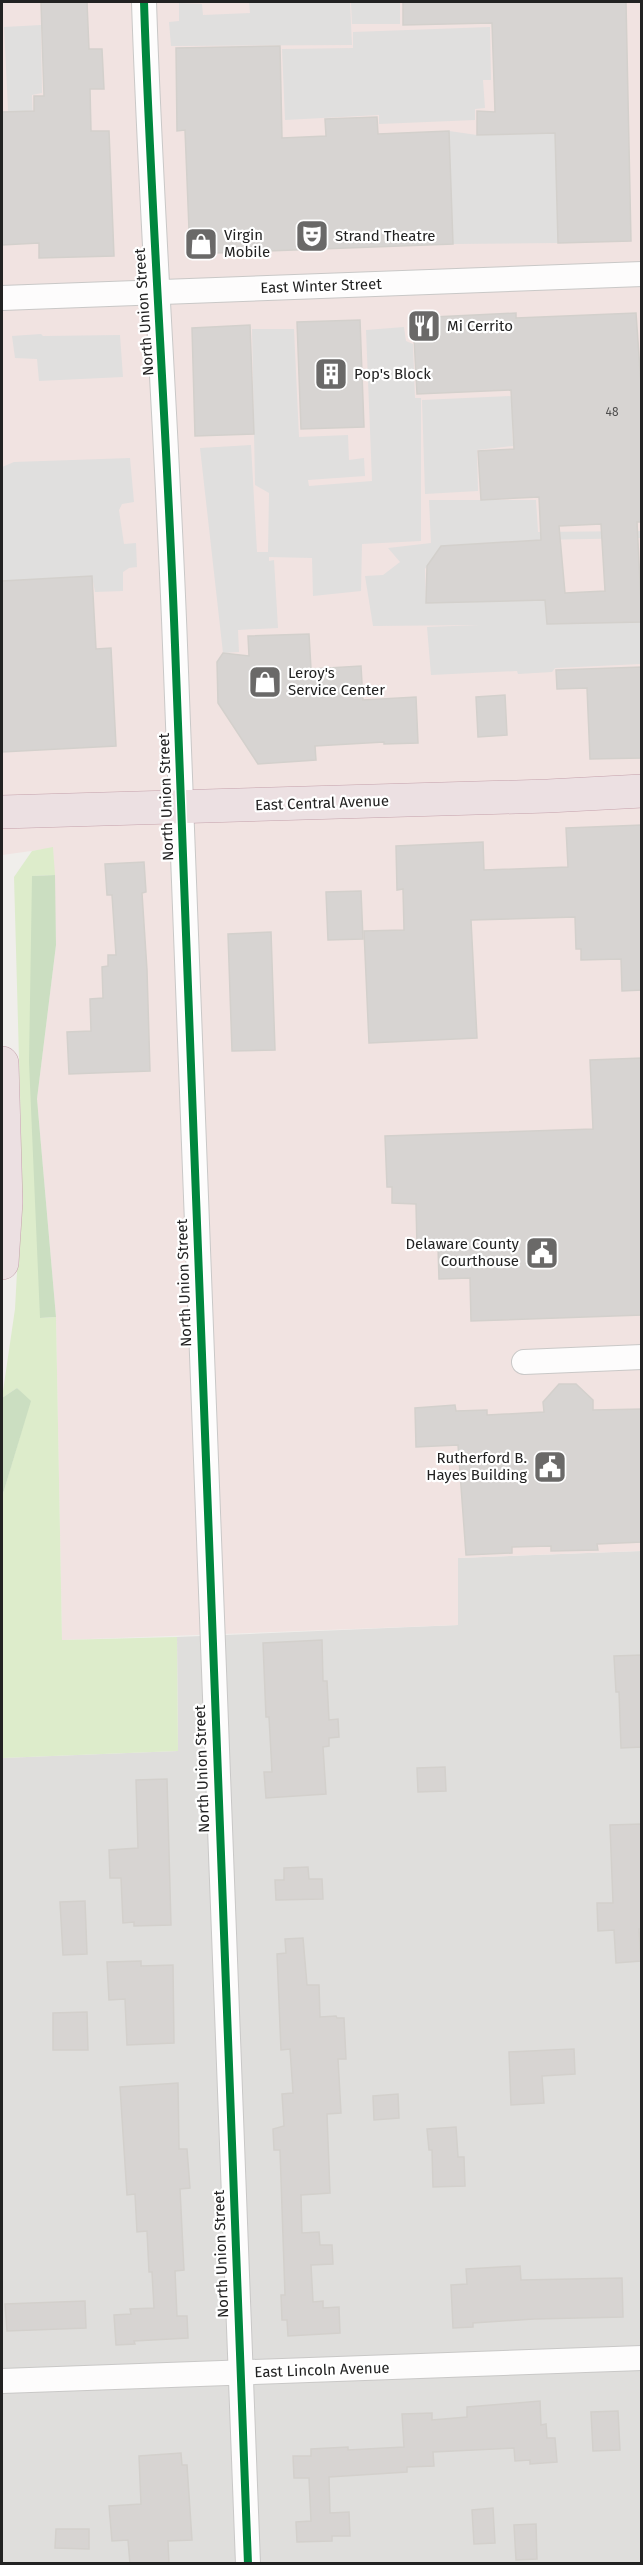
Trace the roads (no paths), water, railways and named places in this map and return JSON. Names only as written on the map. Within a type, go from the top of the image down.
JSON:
[{"type":"highway","name":"East Central Avenue","points":[[2,812],[642,791]]},
{"type":"highway","points":[[2,1064],[6,1202],[2,1263]]},
{"type":"street","name":"North Union Street","points":[[144,2],[149,166],[169,509],[248,2564]]},
{"type":"street","name":"East Winter Street","points":[[2,298],[642,274]]},
{"type":"street","points":[[524,1362],[642,1357]]},
{"type":"street","name":"East Lincoln Avenue","points":[[2,2381],[642,2358]]},
{"type":"place","name":"Strand Theatre","points":[[312,236]]},
{"type":"place","name":"Virgin Mobile","points":[[201,244]]},
{"type":"place","name":"Mi Cerrito","points":[[424,326]]},
{"type":"place","name":"Pop's Block","points":[[331,374]]},
{"type":"place","name":"Leroy's Service Center","points":[[265,682]]},
{"type":"place","name":"Delaware County Courthouse","points":[[542,1253]]},
{"type":"place","name":"Rutherford B. Hayes Building","points":[[550,1467]]}]
